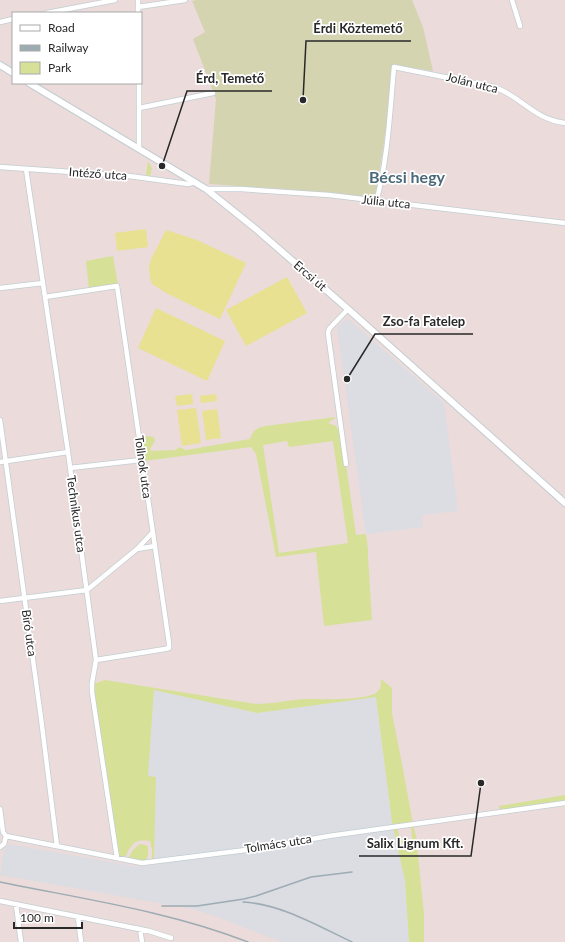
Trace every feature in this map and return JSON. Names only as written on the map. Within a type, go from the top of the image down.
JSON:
[{"type":"main road","points":[[0,65],[12,72]]},
{"type":"main road","name":"Ercsi út","points":[[31,84],[206,189],[257,230],[348,309],[565,503]]},
{"type":"street","points":[[52,12],[115,0]]},
{"type":"street","points":[[138,0],[138,12]]},
{"type":"street","points":[[138,7],[185,0]]},
{"type":"street","points":[[512,0],[520,26]]},
{"type":"street","points":[[0,22],[12,19]]},
{"type":"street","name":"Jolán utca","points":[[376,202],[380,186],[387,137],[394,67],[494,87],[507,93],[536,114],[565,123]]},
{"type":"street","points":[[138,84],[139,148]]},
{"type":"street","points":[[139,108],[213,93]]},
{"type":"street","name":"Intéző utca","points":[[0,167],[154,178],[185,183],[195,182]]},
{"type":"street","name":"Technikus utca","points":[[26,169],[87,590],[96,660],[92,692],[117,858]]},
{"type":"street","name":"Júlia utca","points":[[206,189],[241,189],[289,192],[565,223]]},
{"type":"street","points":[[0,288],[43,283]]},
{"type":"street","name":"Tollnok utca","points":[[45,297],[117,286],[169,643],[169,648],[96,660]]},
{"type":"street","points":[[346,464],[328,333],[329,329],[348,309]]},
{"type":"street","name":"Bíró utca","points":[[0,420],[50,779],[57,846]]},
{"type":"street","points":[[0,462],[68,452]]},
{"type":"street","points":[[70,468],[142,460]]},
{"type":"street","points":[[0,601],[87,590],[137,549],[152,532]]},
{"type":"street","points":[[137,549],[155,546]]},
{"type":"street","name":"Tolmács utca","points":[[6,836],[136,863],[150,863],[565,803]]},
{"type":"street","points":[[0,809],[3,832],[6,836],[4,844],[0,847]]},
{"type":"street","points":[[0,901],[140,929],[171,938]]},
{"type":"street","points":[[16,905],[21,942]]},
{"type":"street","points":[[78,917],[81,942]]},
{"type":"street","points":[[140,929],[142,942]]},
{"type":"shaded area","points":[[146,229],[148,247],[117,251],[115,233]]},
{"type":"shaded area","points":[[166,230],[197,240],[246,263],[220,319],[168,294],[152,284],[149,267],[151,259]]},
{"type":"shaded area","points":[[287,277],[307,313],[246,346],[226,310]]},
{"type":"shaded area","points":[[156,308],[225,341],[207,381],[138,348]]},
{"type":"shaded area","points":[[347,318],[444,403],[458,511],[422,515],[423,527],[366,534],[337,328]]},
{"type":"shaded area","points":[[192,394],[193,404],[177,406],[175,396]]},
{"type":"shaded area","points":[[216,394],[217,401],[201,403],[200,396]]},
{"type":"shaded area","points":[[196,408],[201,443],[182,446],[177,410]]},
{"type":"shaded area","points":[[217,409],[221,438],[206,440],[202,411]]},
{"type":"shaded area","points":[[154,690],[257,713],[376,697],[392,822],[405,881],[409,942],[282,942],[193,909],[0,875],[4,850],[9,844],[138,867],[154,865],[156,777],[148,776]]},
{"type":"green space","points":[[412,0],[423,27],[433,71],[393,65],[386,129],[375,199],[296,190],[209,184],[216,99],[193,39],[205,32],[192,1]]},
{"type":"green space","points":[[148,161],[152,168],[150,176],[146,175]]},
{"type":"green space","points":[[113,256],[118,285],[89,289],[86,261]]},
{"type":"green space","points":[[336,417],[328,423],[336,426],[342,436],[356,535],[366,534],[372,620],[324,626],[316,552],[276,557],[256,454],[251,447],[144,461],[141,440],[147,436],[154,437],[155,441],[150,450],[152,451],[175,450],[180,447],[186,450],[250,439],[252,433],[265,426]],"holes":[[[287,441],[289,447],[333,441],[348,543],[279,553],[263,445]]]},
{"type":"green space","points":[[381,679],[392,688],[392,713],[416,836],[424,914],[424,942],[409,942],[405,881],[392,822],[376,697],[257,713],[154,690],[148,776],[156,777],[154,860],[152,861],[150,841],[145,840],[138,841],[132,845],[126,856],[118,856],[93,684],[105,680],[256,704],[305,699],[342,699],[370,696],[378,692]],"holes":[[[411,825],[412,839],[400,840],[397,827]]]},
{"type":"green space","points":[[565,795],[565,803],[501,812],[499,806]]},
{"type":"green space","points":[[140,844],[148,847],[146,861],[129,859],[133,850]]},
{"type":"railway","points":[[162,906],[197,906],[244,899],[311,877],[352,872]]},
{"type":"railway","points":[[0,882],[94,900],[156,914],[218,931],[248,942]]},
{"type":"railway","points":[[243,902],[285,911],[352,942]]},
{"type":"place","name":"Érdi Köztemető","points":[[303,100]]},
{"type":"place","name":"Érd, Temető","points":[[162,166]]},
{"type":"place","name":"Zso-fa Fatelep","points":[[347,379]]},
{"type":"place","name":"Salix Lignum Kft.","points":[[481,783]]},
{"type":"district","name":"Bécsi hegy","points":[[407,177]]}]
